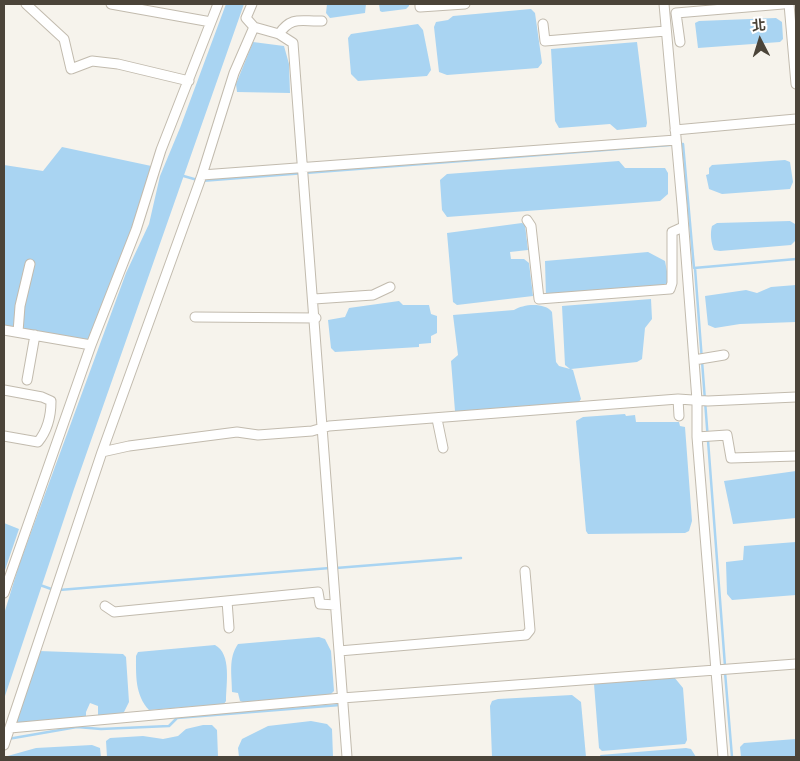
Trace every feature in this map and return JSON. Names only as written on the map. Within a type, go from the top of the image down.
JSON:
[{"type":"street","points":[[26,4],[64,39],[71,69],[92,61],[189,81]]},
{"type":"street","points":[[111,4],[211,22]]},
{"type":"street","points":[[4,593],[91,346],[136,230],[161,150],[218,4]]},
{"type":"street","points":[[252,4],[246,18],[254,27],[279,34],[293,43],[316,318],[321,429],[347,757]]},
{"type":"street","points":[[420,4],[420,7],[465,4]]},
{"type":"street","points":[[664,4],[694,360],[697,437],[723,757]]},
{"type":"street","points":[[680,42],[676,13],[783,4]]},
{"type":"street","points":[[789,4],[796,84]]},
{"type":"street","points":[[279,34],[286,24],[298,20],[322,21]]},
{"type":"street","points":[[543,24],[545,41],[666,31]]},
{"type":"street","points":[[4,744],[102,452],[202,175],[234,73],[254,27]]},
{"type":"street","points":[[675,130],[796,118]]},
{"type":"street","points":[[202,175],[676,140]]},
{"type":"street","points":[[527,220],[531,226],[539,299],[670,289],[672,284],[672,232],[683,227]]},
{"type":"street","points":[[18,332],[20,306],[30,264]]},
{"type":"street","points":[[314,298],[373,295],[390,287]]},
{"type":"street","points":[[195,317],[316,318]]},
{"type":"street","points":[[4,330],[91,346]]},
{"type":"street","points":[[27,380],[35,335]]},
{"type":"street","points":[[694,360],[724,355]]},
{"type":"street","points":[[4,390],[42,397],[51,401],[51,412],[43,436],[38,442],[4,436]]},
{"type":"street","points":[[102,452],[129,446],[237,432],[258,435],[321,429],[329,426],[678,400],[796,397]]},
{"type":"street","points":[[678,400],[679,416]]},
{"type":"street","points":[[51,412],[68,415]]},
{"type":"street","points":[[437,418],[443,448]]},
{"type":"street","points":[[697,437],[727,435],[731,458],[796,456]]},
{"type":"street","points":[[339,651],[526,635],[530,630],[525,571]]},
{"type":"street","points":[[105,606],[114,612],[318,592],[320,604],[335,605]]},
{"type":"street","points":[[227,601],[229,628]]},
{"type":"street","points":[[10,728],[342,698],[796,664]]},
{"type":"water","points":[[226,4],[244,4],[74,489],[4,699],[4,614],[19,565],[126,273],[149,224],[160,176]]},
{"type":"water","points":[[327,4],[366,4],[365,13],[330,18],[326,13]]},
{"type":"water","points":[[379,4],[409,4],[409,6],[406,9],[382,12],[380,11]]},
{"type":"water","points":[[531,9],[535,13],[542,63],[538,68],[447,75],[439,72],[434,27],[436,22],[448,20],[453,16]]},
{"type":"water","points":[[776,18],[782,22],[783,39],[780,42],[698,48],[695,23],[699,21]]},
{"type":"water","points":[[418,24],[423,30],[431,70],[427,76],[358,81],[351,74],[348,38],[351,34]]},
{"type":"water","points":[[253,42],[284,46],[289,64],[290,93],[237,92],[236,84]]},
{"type":"water","points":[[637,42],[646,127],[617,130],[610,124],[559,128],[555,121],[551,49]]},
{"type":"water","points":[[62,147],[156,167],[91,349],[4,330],[4,165],[43,171]]},
{"type":"water","points":[[785,160],[790,162],[793,182],[790,189],[722,194],[709,189],[706,175],[709,174],[709,168],[712,165]]},
{"type":"water","points":[[619,161],[625,168],[665,168],[668,173],[668,194],[660,201],[447,217],[442,210],[440,180],[447,174]]},
{"type":"water","points":[[790,221],[795,224],[796,240],[791,245],[714,250],[711,229],[717,223]]},
{"type":"water","points":[[522,223],[525,225],[528,250],[510,252],[511,259],[524,259],[529,263],[533,296],[457,305],[453,302],[447,233]]},
{"type":"water","points":[[648,252],[665,261],[670,287],[546,297],[545,261]]},
{"type":"water","points":[[796,285],[796,322],[740,324],[715,328],[708,325],[705,296],[746,290],[757,293],[771,287]]},
{"type":"water","points":[[651,299],[652,319],[645,328],[642,359],[637,362],[571,369],[573,370],[581,399],[576,406],[457,413],[455,411],[451,361],[458,355],[453,315],[514,310],[528,305],[539,305],[549,309],[552,312],[556,362],[559,366],[570,369],[565,365],[562,306]]},
{"type":"water","points":[[399,301],[403,305],[429,305],[431,314],[437,316],[437,333],[431,336],[431,343],[419,344],[419,347],[335,352],[331,348],[328,320],[345,317],[349,308]]},
{"type":"water","points":[[625,414],[626,416],[635,415],[636,422],[679,422],[680,426],[685,427],[692,521],[689,531],[685,533],[588,534],[586,531],[576,421],[583,417]]},
{"type":"water","points":[[796,471],[796,518],[733,524],[724,481]]},
{"type":"water","points":[[4,523],[19,529],[4,573]]},
{"type":"water","points":[[796,542],[796,595],[732,600],[727,594],[726,562],[743,560],[744,546]]},
{"type":"water","points":[[319,637],[325,639],[331,651],[334,691],[330,695],[243,702],[240,701],[238,693],[232,692],[232,661],[238,644]]},
{"type":"water","points":[[215,645],[224,655],[226,662],[226,701],[224,704],[149,710],[141,698],[137,685],[136,656],[138,652]]},
{"type":"water","points":[[39,651],[123,654],[126,657],[129,702],[123,714],[98,716],[98,706],[90,703],[86,717],[18,724],[12,720]]},
{"type":"water","points":[[674,677],[683,688],[687,740],[685,744],[602,751],[599,748],[594,684]]},
{"type":"water","points":[[572,695],[581,702],[586,757],[492,757],[490,706],[492,701],[498,699]]},
{"type":"water","points":[[311,721],[327,724],[332,729],[333,757],[239,757],[238,748],[242,739],[268,726]]},
{"type":"water","points":[[212,725],[217,730],[218,757],[107,757],[106,741],[110,738],[143,736],[163,739],[178,736],[186,729]]},
{"type":"water","points":[[796,739],[796,757],[741,757],[740,747],[744,743]]},
{"type":"water","points":[[92,745],[100,748],[101,757],[4,757],[36,748]]},
{"type":"water","points":[[691,749],[696,757],[601,757],[600,755]]},
{"type":"waterway","points":[[180,175],[201,181],[683,144],[694,268],[796,259]]},
{"type":"waterway","points":[[695,268],[725,666]]},
{"type":"waterway","points":[[336,568],[461,558]]},
{"type":"waterway","points":[[59,590],[330,568]]},
{"type":"waterway","points":[[40,585],[54,590]]},
{"type":"waterway","points":[[725,672],[732,757]]},
{"type":"waterway","points":[[8,739],[77,727],[101,729],[169,726],[177,718],[340,705]]}]
